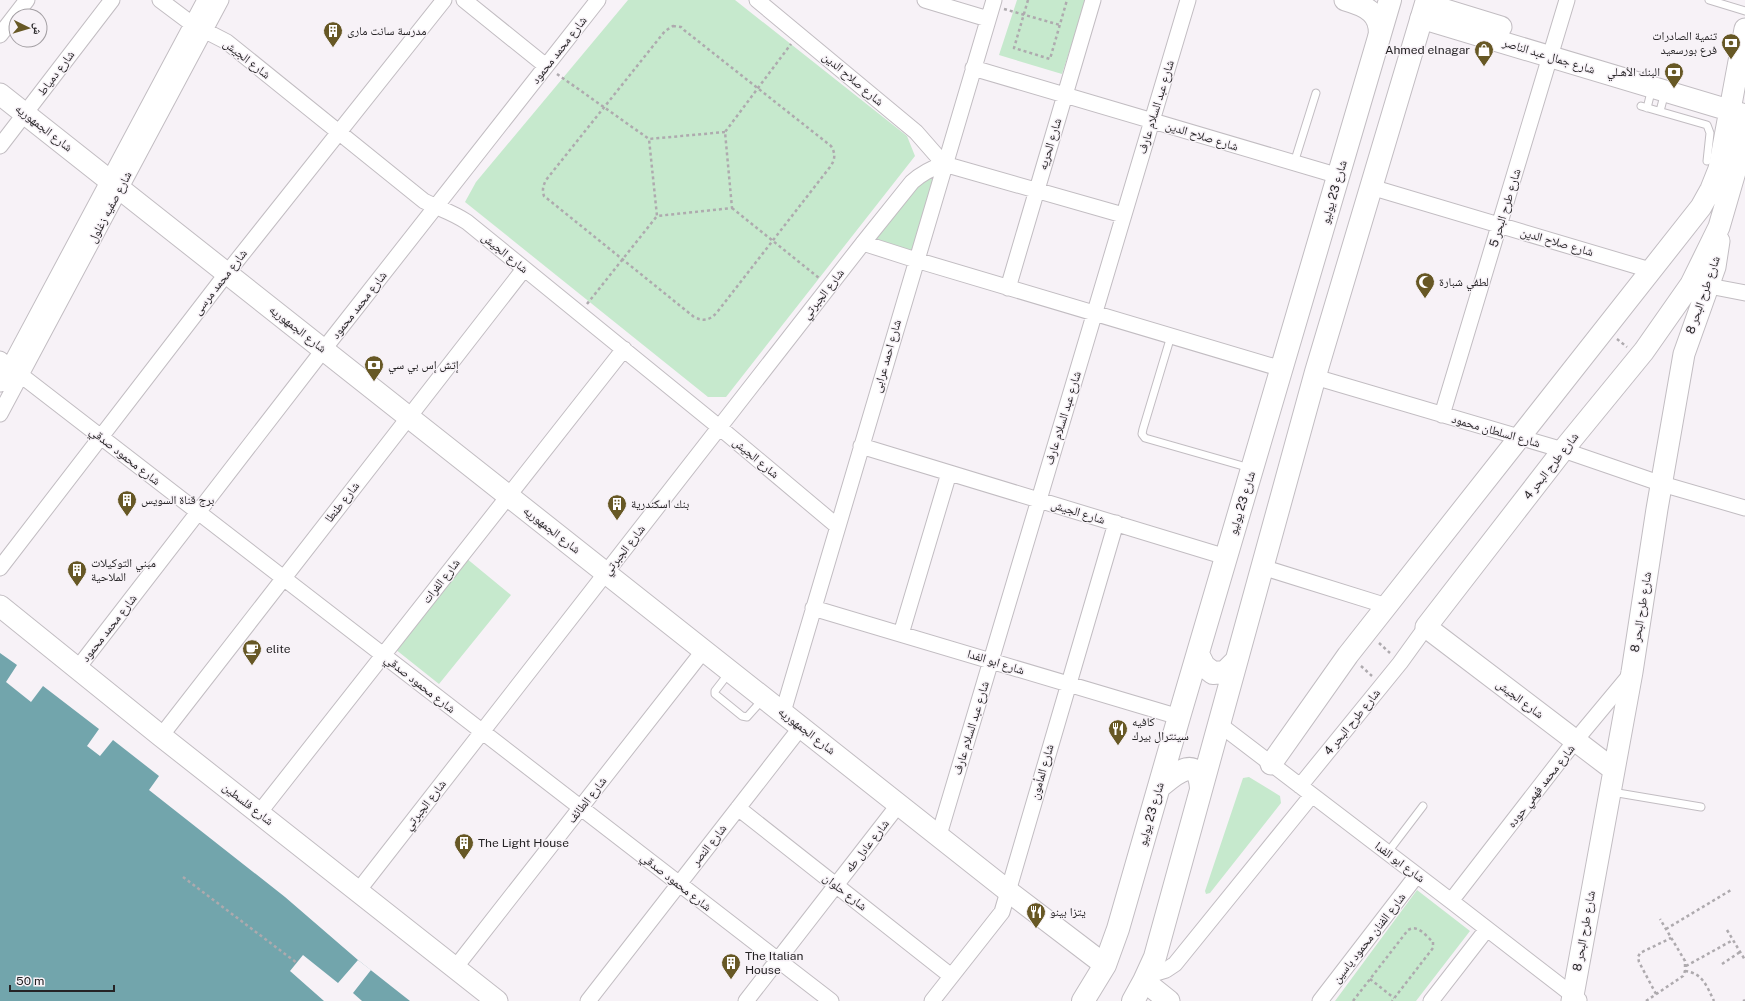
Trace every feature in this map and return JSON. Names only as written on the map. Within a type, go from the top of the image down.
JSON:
[{"type":"main road","name":"شارع 23 يوليو","points":[[1083,1001],[1105,965],[1118,930],[1179,717],[1390,0]]},
{"type":"main road","points":[[1139,992],[1155,957],[1315,377],[1425,7]]},
{"type":"main road","points":[[1308,280],[1315,289],[1319,290],[1327,288],[1352,252]]},
{"type":"main road","points":[[1198,654],[1204,666],[1213,673],[1225,672],[1236,660]]},
{"type":"main road","points":[[1159,787],[1179,770],[1185,768],[1195,772],[1199,776],[1201,788]]},
{"type":"street","points":[[0,36],[27,0]]},
{"type":"street","name":"شارع دمياط","points":[[0,146],[112,0]]},
{"type":"street","name":"شارع الجيش","points":[[160,0],[198,27],[228,42],[424,201],[436,207],[446,209],[459,217],[624,349],[837,526]]},
{"type":"street","name":"شارع صفيه زغلول","points":[[198,27],[205,0]]},
{"type":"street","name":"شارع صفيه زغلول","points":[[0,384],[115,184],[198,27],[221,0]]},
{"type":"street","name":"شارع محمد مرسى","points":[[0,568],[227,273],[444,0]]},
{"type":"street","points":[[464,0],[546,66]]},
{"type":"street","name":"شارع محمد محمود","points":[[77,669],[324,349],[598,0]]},
{"type":"street","name":"شارع صلاح الدين","points":[[757,0],[773,6],[798,34],[916,132],[944,164]]},
{"type":"street","points":[[925,0],[991,8]]},
{"type":"street","name":"شارع الحريه","points":[[1008,288],[1093,0]]},
{"type":"street","name":"شارع عبد السلام عارف","points":[[939,835],[1188,0]]},
{"type":"street","points":[[1345,0],[1361,5],[1372,11],[1379,25],[1379,38]]},
{"type":"street","name":"شارع طرح البحر 5","points":[[1442,415],[1567,0]]},
{"type":"street","name":"شارع جمال عبد الناصر","points":[[1425,7],[1552,50],[1740,109]]},
{"type":"street","name":"شارع احمد عرابى","points":[[783,712],[991,8]]},
{"type":"street","points":[[1271,764],[1348,655],[1701,207],[1712,189],[1740,109],[1745,29]]},
{"type":"street","name":"شارع جمال عبد الناصر","points":[[1552,50],[1659,89],[1740,109]]},
{"type":"street","name":"شارع صلاح الدين","points":[[973,68],[1339,176]]},
{"type":"street","name":"شارع الجمهوريه","points":[[0,94],[900,804],[1008,891],[1105,965]]},
{"type":"street","name":"شارع طرح البحر 4","points":[[1139,992],[1161,972],[1175,964],[1426,627],[1563,450],[1644,351],[1691,284],[1719,227],[1735,172],[1740,109]]},
{"type":"street","points":[[944,164],[1123,215]]},
{"type":"street","name":"شارع الجبرتي","points":[[358,891],[829,286],[912,182],[921,174],[944,164]]},
{"type":"street","name":"شارع صلاح الدين","points":[[1371,187],[1650,270]]},
{"type":"street","name":"شارع طرح البحر 8","points":[[1575,999],[1632,672],[1657,509],[1684,354],[1691,331],[1716,267],[1719,247],[1719,227]]},
{"type":"street","points":[[863,243],[1008,288],[1282,369]]},
{"type":"street","name":"شارع طنطا","points":[[161,736],[524,269]]},
{"type":"street","points":[[1709,286],[1745,292]]},
{"type":"street","name":"شارع الفرات","points":[[259,813],[624,349]]},
{"type":"street","name":"شارع صفيه زغلول","points":[[0,414],[10,367]]},
{"type":"street","name":"شارع محمود صدقي","points":[[10,367],[831,1001]]},
{"type":"street","name":"شارع السلطان محمود","points":[[1315,377],[1563,450],[1662,484],[1745,508]]},
{"type":"street","name":"شارع الجيش","points":[[861,446],[1226,557]]},
{"type":"street","points":[[901,634],[949,472]]},
{"type":"street","name":"شارع المأمون","points":[[932,1001],[1002,912],[1067,684],[1116,523]]},
{"type":"street","points":[[1262,567],[1387,606]]},
{"type":"street","name":"شارع فلسطين","points":[[0,606],[161,736],[497,1001]]},
{"type":"street","name":"شارع ابو الفدا","points":[[813,608],[1179,717]]},
{"type":"street","name":"شارع الجيش","points":[[1426,627],[1614,770]]},
{"type":"street","name":"شارع الطائف","points":[[455,968],[704,650]]},
{"type":"street","name":"شارع محمد فهمي حوده","points":[[1451,901],[1575,741],[1632,672]]},
{"type":"street","name":"شارع ابو الفدا","points":[[1219,724],[1488,929],[1575,999]]},
{"type":"street","name":"شارع النصر","points":[[588,1001],[801,727]]},
{"type":"street","name":"شارع عادل طه","points":[[746,1001],[900,804]]},
{"type":"street","name":"شارع حلوان","points":[[738,808],[951,976]]},
{"type":"street","name":"شارع الفنان محمود ياسين","points":[[1320,1001],[1418,875]]},
{"type":"street","points":[[1431,1001],[1488,929]]},
{"type":"street","points":[[1139,992],[1170,1001]]},
{"type":"lane","points":[[1709,0],[1745,11]]},
{"type":"lane","points":[[1659,89],[1644,107],[1707,125],[1710,133],[1707,161]]},
{"type":"lane","points":[[1659,89],[1660,111]]},
{"type":"lane","points":[[1294,163],[1316,93]]},
{"type":"lane","points":[[1170,336],[1143,429],[1143,436],[1145,438],[1252,469]]},
{"type":"lane","points":[[731,671],[715,691],[717,696],[744,717],[750,714],[765,698]]},
{"type":"lane","points":[[1610,792],[1701,806]]},
{"type":"lane","points":[[1388,852],[1423,806]]},
{"type":"path","points":[[1028,0],[1014,48],[1050,59],[1067,0]]},
{"type":"path","points":[[991,8],[1024,14],[1060,25]]},
{"type":"path","points":[[672,26],[681,27],[831,146],[835,154],[833,163],[715,316],[704,320],[694,317],[544,196],[543,192],[546,180],[604,108],[665,31],[672,26]]},
{"type":"path","points":[[732,208],[725,132],[798,34]]},
{"type":"path","points":[[546,66],[649,139],[725,132]]},
{"type":"path","points":[[580,314],[657,216],[649,139]]},
{"type":"path","points":[[657,216],[732,208],[829,286]]},
{"type":"path","points":[[1610,321],[1612,331],[1617,340],[1625,347],[1644,351]]},
{"type":"path","points":[[1366,632],[1400,663]]},
{"type":"path","points":[[1348,655],[1382,685]]},
{"type":"path","points":[[183,877],[297,963]]},
{"type":"path","points":[[1666,929],[1731,890]]},
{"type":"path","points":[[1646,1001],[1683,976],[1686,966],[1685,961],[1660,919]]},
{"type":"path","points":[[1353,1001],[1408,930],[1414,928],[1419,930],[1433,942],[1434,948],[1392,1001]]},
{"type":"path","points":[[1727,930],[1745,960]]},
{"type":"path","points":[[1656,994],[1639,962],[1638,957],[1640,953],[1671,938]]},
{"type":"path","points":[[1686,966],[1733,940]]},
{"type":"path","points":[[1722,964],[1740,952]]},
{"type":"path","points":[[1685,971],[1698,974],[1702,978],[1714,1001]]},
{"type":"path","points":[[1370,980],[1394,998]]},
{"type":"green space","points":[[628,0],[735,0],[907,136],[915,156],[726,397],[708,397],[465,202],[476,182]]},
{"type":"green space","points":[[1017,0],[1086,0],[1062,74],[999,55]]},
{"type":"green space","points":[[925,174],[937,177],[912,255],[869,241]]},
{"type":"green space","points":[[466,558],[511,595],[439,684],[395,649]]},
{"type":"green space","points":[[1249,777],[1280,796],[1281,803],[1210,893],[1206,894],[1205,891],[1243,778]]},
{"type":"green space","points":[[1417,890],[1470,931],[1416,1001],[1335,1001]]},
{"type":"water","points":[[0,653],[17,665],[6,682],[31,702],[43,686],[99,729],[87,746],[100,756],[113,740],[159,776],[149,790],[285,897],[358,960],[410,1001],[0,1001]]},
{"type":"pier","points":[[303,955],[338,983],[358,960],[371,970],[353,993],[362,1001],[324,1001],[290,971]]},
{"type":"place","name":"مدرسة سانت مارى","points":[[333,48]]},
{"type":"place","name":"تنمية الصادرات فرع بورسعيد","points":[[1731,60]]},
{"type":"place","name":"Ahmed elnagar","points":[[1484,67]]},
{"type":"place","name":"البنك الأهـلي","points":[[1674,89]]},
{"type":"place","name":"لطفي شبارة","points":[[1425,299]]},
{"type":"place","name":"إتش إس بي سي","points":[[374,382]]},
{"type":"place","name":"برج قناة السويس","points":[[127,517]]},
{"type":"place","name":"بنك اسكندرية","points":[[617,521]]},
{"type":"place","name":"مبني التوكيلات الملاحية","points":[[77,587]]},
{"type":"place","name":"elite","points":[[252,666]]},
{"type":"place","name":"كافيه سينترال بيرك","points":[[1118,746]]},
{"type":"place","name":"The Light House","points":[[464,860]]},
{"type":"place","name":"يتزا بينو","points":[[1036,929]]},
{"type":"place","name":"The Italian House","points":[[731,980]]}]
